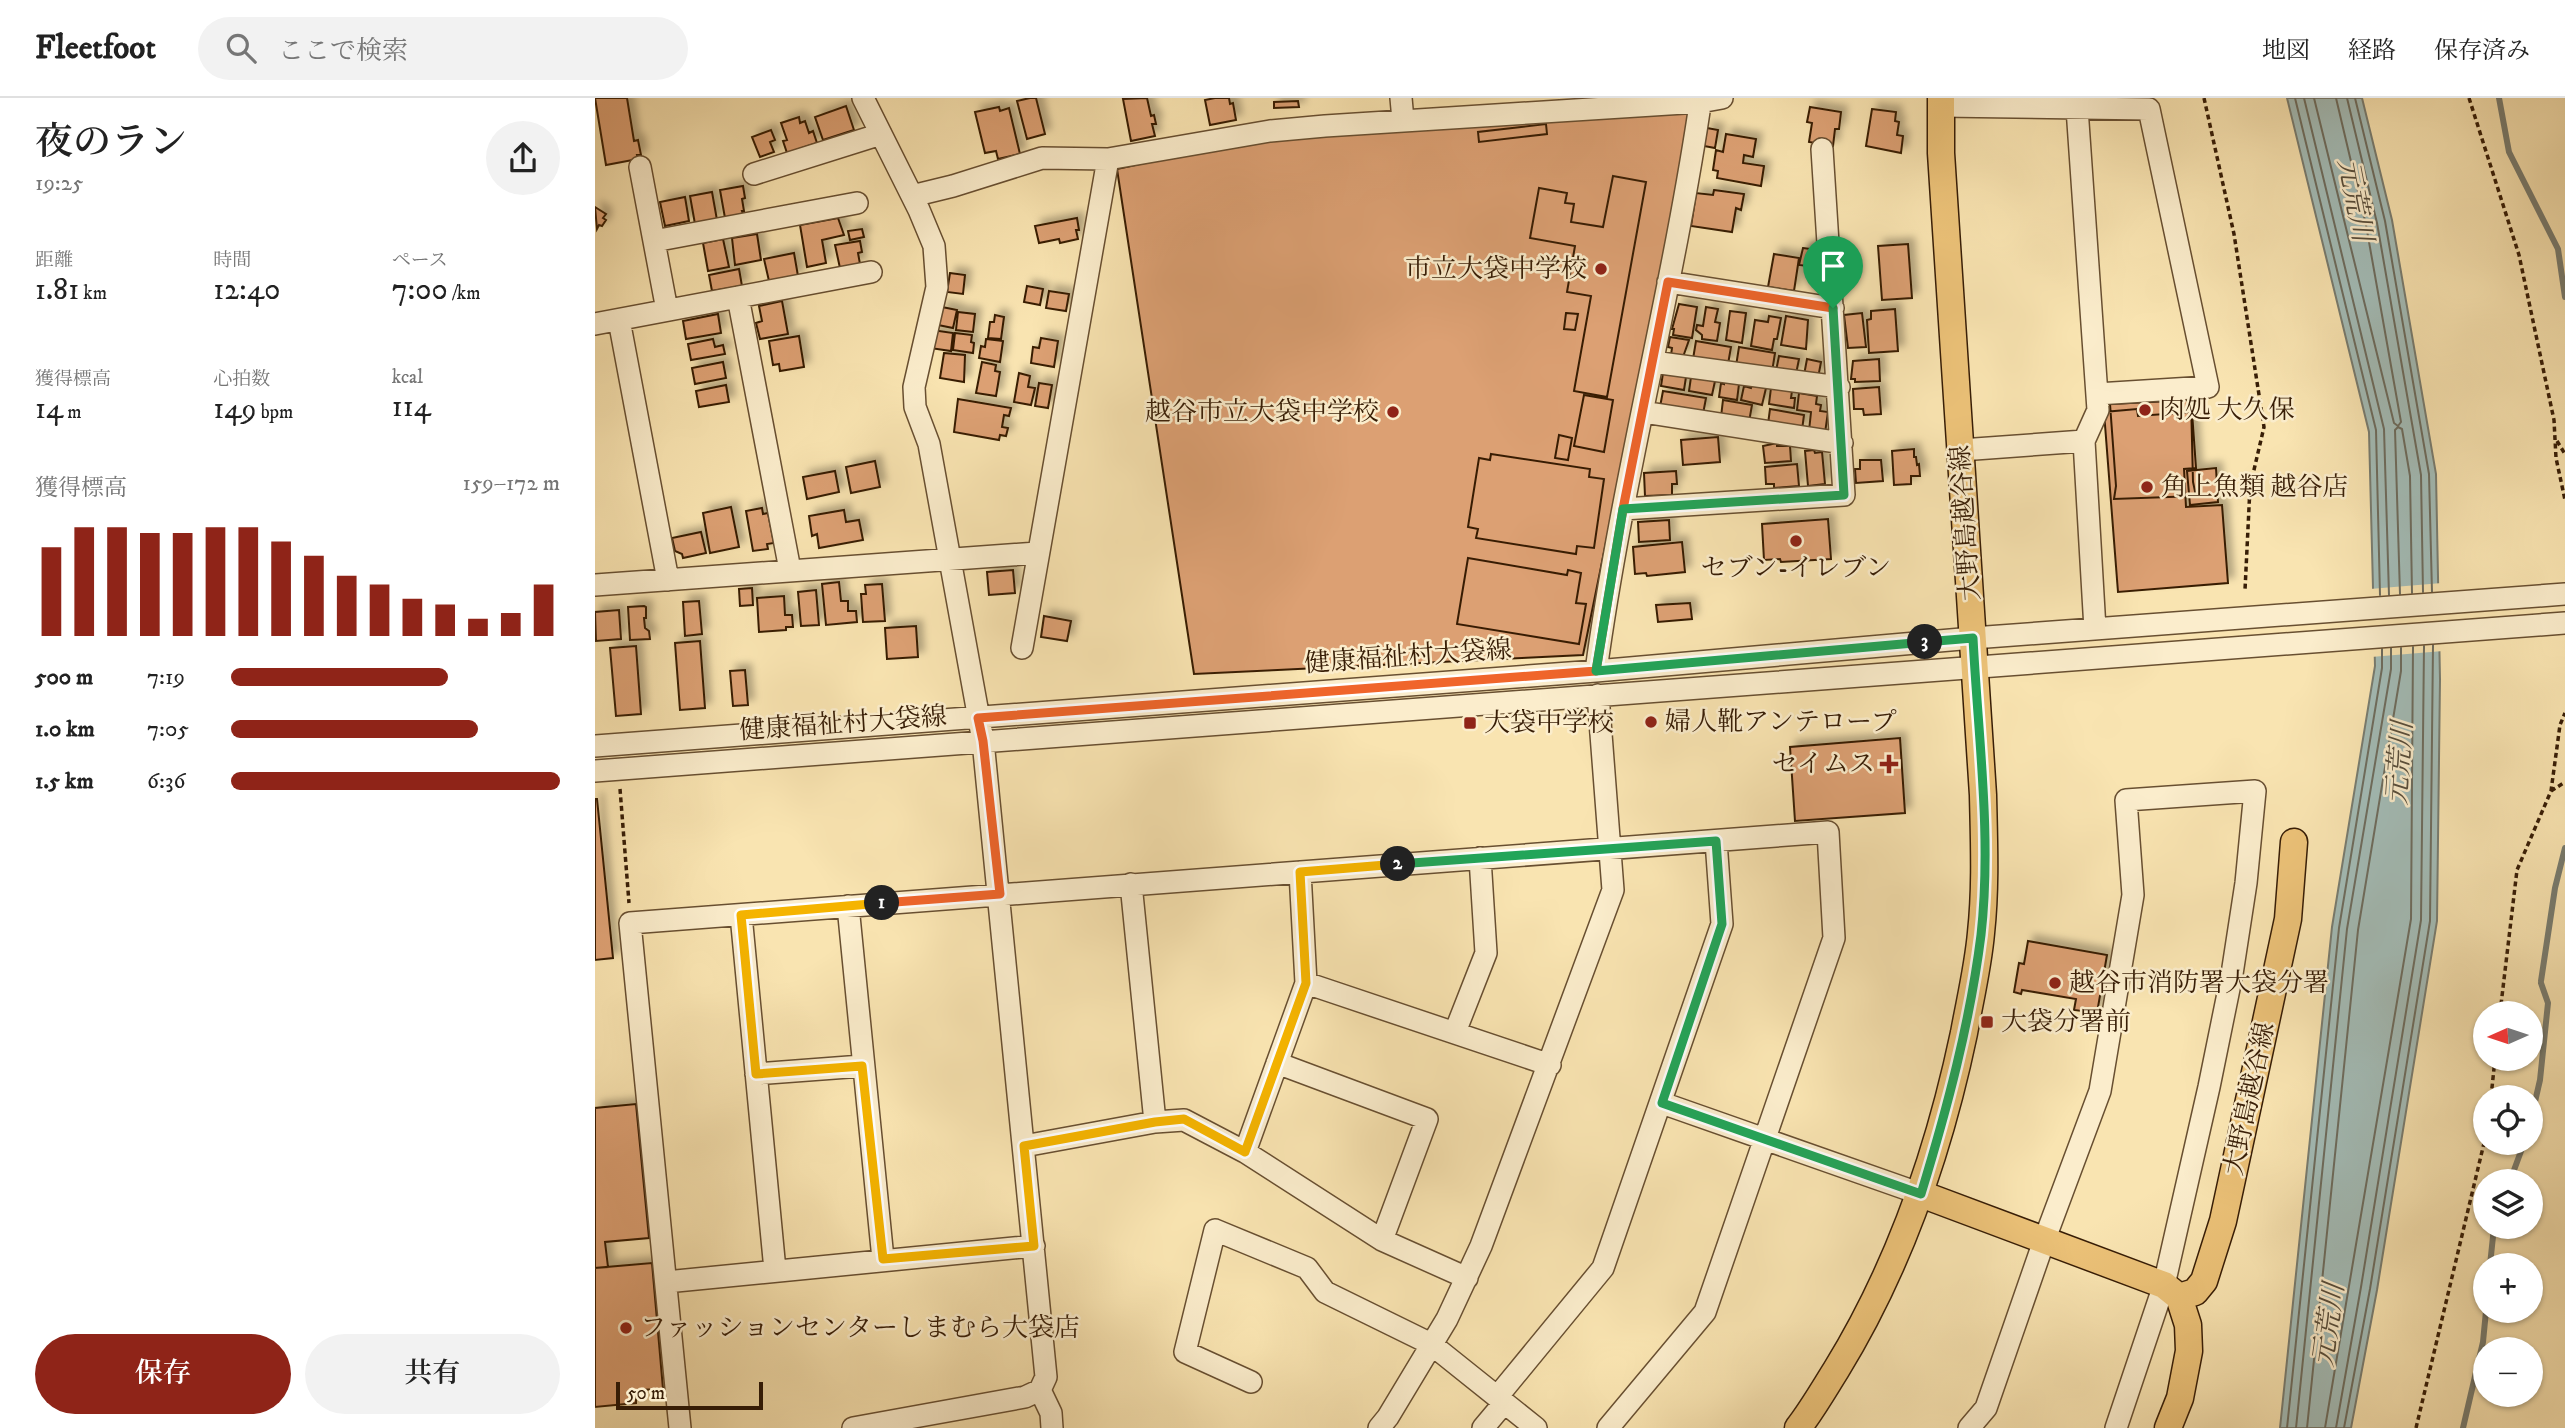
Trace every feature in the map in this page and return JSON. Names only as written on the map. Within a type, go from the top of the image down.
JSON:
[{"type":"main road","name":"大野島越谷線","points":[[1798,1428],[1846,1353],[1882,1288],[1921,1194],[1943,1125],[1957,1066],[1981,933],[1983,808],[1941,153],[1941,102]]},
{"type":"main road","name":"大野島越谷線","points":[[2171,1291],[2195,1292],[2204,1281],[2223,1221],[2288,919],[2294,842]]},
{"type":"main road","points":[[1921,1194],[2171,1291],[2188,1325],[2189,1351],[2180,1398],[2168,1428]]},
{"type":"street","points":[[853,1428],[1025,1397],[1040,1390],[1046,1377],[983,741],[929,444],[914,397],[915,377],[937,288],[934,246],[863,98]]},
{"type":"street","points":[[1401,98],[1403,120]]},
{"type":"street","points":[[912,196],[1042,158],[1108,159],[1270,131],[1722,98]]},
{"type":"street","points":[[1596,671],[1623,509],[1653,362],[1700,100]]},
{"type":"street","points":[[1941,102],[2009,102],[2077,108],[2149,109],[2208,387],[2097,394]]},
{"type":"street","points":[[2077,108],[2098,410],[2084,441],[2095,629]]},
{"type":"street","points":[[754,174],[881,134]]},
{"type":"street","points":[[1623,509],[1844,495],[1822,149]]},
{"type":"street","points":[[1022,649],[1108,159]]},
{"type":"street","points":[[640,167],[667,310]]},
{"type":"street","points":[[654,241],[857,203]]},
{"type":"street","points":[[595,324],[871,272]]},
{"type":"street","points":[[1668,282],[1833,308]]},
{"type":"street","points":[[738,297],[790,570]]},
{"type":"street","points":[[619,320],[668,580]]},
{"type":"street","points":[[1653,362],[1839,387]]},
{"type":"street","points":[[1643,412],[1842,443]]},
{"type":"street","points":[[1961,450],[2084,441]]},
{"type":"street","points":[[595,585],[1038,553]]},
{"type":"street","name":"健康福祉村大袋線","points":[[595,746],[1596,671],[1973,638],[2557,594]]},
{"type":"street","name":"健康福祉村大袋線","points":[[595,771],[2560,623]]},
{"type":"street","points":[[1379,1428],[1388,1418],[1447,1319],[1467,1278],[1550,1065],[1612,890],[1598,695]]},
{"type":"street","points":[[1969,1428],[1986,1408],[2100,1090],[2133,895],[2126,800],[2255,791],[2246,883],[2232,974],[2171,1291],[2116,1428]]},
{"type":"street","points":[[680,1428],[630,923],[1828,832],[1834,938],[1705,1312],[1608,1428]]},
{"type":"street","points":[[1483,1428],[1500,1400],[1603,1268],[1722,924],[1716,841]]},
{"type":"street","points":[[1455,1032],[1486,953],[1481,858]]},
{"type":"street","points":[[1245,1152],[1306,983],[1300,872]]},
{"type":"street","points":[[1131,884],[1155,1122]]},
{"type":"street","points":[[848,906],[883,1259]]},
{"type":"street","points":[[741,915],[775,1270]]},
{"type":"street","points":[[1306,983],[1550,1065]]},
{"type":"street","points":[[1277,1063],[1427,1119],[1382,1240]]},
{"type":"street","points":[[756,1074],[862,1066]]},
{"type":"street","points":[[1662,1103],[1921,1194]]},
{"type":"street","points":[[1024,1146],[1184,1119],[1245,1152],[1382,1240],[1467,1278]]},
{"type":"street","points":[[1251,1382],[1185,1352],[1215,1230],[1307,1268],[1325,1292],[1431,1344],[1536,1428]]},
{"type":"street","points":[[666,1282],[1034,1246]]},
{"type":"street","points":[[1040,1390],[1051,1413],[1052,1428]]},
{"type":"path","points":[[2204,98],[2234,234],[2264,427],[2250,487],[2245,590]]},
{"type":"path","points":[[2469,98],[2519,255],[2554,421],[2556,458],[2565,500]]},
{"type":"path","points":[[2556,440],[2565,454]]},
{"type":"path","points":[[2501,1001],[2517,870],[2551,791],[2560,725],[2565,713]]},
{"type":"path","points":[[618,769],[630,923]]},
{"type":"path","points":[[2551,791],[2565,782]]},
{"type":"path","points":[[2416,1428],[2481,1155]]},
{"type":"water","name":"元荒川","points":[[2287,98],[2362,98],[2392,220],[2436,474],[2440,679],[2437,921],[2377,1290],[2351,1428],[2280,1428],[2332,927],[2375,666],[2369,432]]},
{"type":"pier","points":[[2442,583],[2443,651],[2371,657],[2370,589]]},
{"type":"building","points":[[595,98],[627,98],[634,141],[638,140],[641,155],[637,155],[638,159],[606,165]]},
{"type":"building","points":[[1036,98],[1045,134],[1027,139],[1017,101]]},
{"type":"building","points":[[1147,98],[1151,116],[1154,115],[1156,124],[1152,124],[1155,136],[1131,141],[1123,99]]},
{"type":"building","points":[[1229,98],[1230,104],[1233,103],[1236,120],[1210,125],[1205,100]]},
{"type":"building","points":[[1298,101],[1299,107],[1274,108],[1274,102]]},
{"type":"building","points":[[846,106],[854,130],[823,140],[815,117]]},
{"type":"building","points":[[999,107],[1000,111],[1009,108],[1020,154],[998,159],[996,151],[985,153],[975,112]]},
{"type":"building","name":"越谷市立大袋中学校","points":[[1695,107],[1583,655],[1194,674],[1117,169],[1267,136]]},
{"type":"building","points":[[1810,107],[1841,112],[1833,146],[1809,142],[1812,123],[1807,122]]},
{"type":"building","points":[[1872,109],[1896,112],[1895,121],[1899,122],[1897,135],[1903,136],[1901,153],[1866,146]]},
{"type":"building","points":[[799,117],[800,123],[805,121],[809,133],[813,131],[817,143],[787,153],[783,141],[787,140],[781,123]]},
{"type":"building","points":[[1546,124],[1547,134],[1479,142],[1478,132]]},
{"type":"building","points":[[1707,128],[1718,130],[1715,148],[1704,146]]},
{"type":"building","points":[[771,130],[775,140],[770,142],[774,152],[760,157],[752,137]]},
{"type":"building","points":[[1726,134],[1756,139],[1753,157],[1744,155],[1743,163],[1764,166],[1761,186],[1717,178],[1718,171],[1713,170],[1716,150],[1723,152]]},
{"type":"building","name":"市立大袋中学校","points":[[1613,176],[1646,182],[1607,397],[1574,391],[1591,296],[1567,292],[1575,246],[1530,238],[1539,188],[1567,193],[1565,203],[1574,204],[1571,222],[1603,227]]},
{"type":"building","points":[[743,186],[743,214],[725,218],[720,190]]},
{"type":"building","points":[[1714,190],[1744,194],[1741,210],[1736,208],[1732,232],[1691,226],[1696,193],[1713,195]]},
{"type":"building","points":[[712,192],[717,220],[695,224],[690,196]]},
{"type":"building","points":[[685,197],[689,221],[665,226],[660,202]]},
{"type":"building","points":[[595,207],[606,214],[603,218],[606,220],[597,229]]},
{"type":"building","points":[[838,218],[844,235],[822,240],[826,263],[807,267],[800,225]]},
{"type":"building","points":[[1077,218],[1078,239],[1060,243],[1059,239],[1039,243],[1035,226]]},
{"type":"building","points":[[862,229],[864,237],[850,240],[848,231]]},
{"type":"building","points":[[757,234],[761,260],[735,265],[732,238]]},
{"type":"building","points":[[723,239],[729,267],[708,271],[703,243]]},
{"type":"building","points":[[860,241],[860,264],[840,268],[835,245]]},
{"type":"building","points":[[1908,244],[1912,298],[1882,300],[1878,246]]},
{"type":"building","points":[[1803,248],[1818,250],[1815,267],[1799,265]]},
{"type":"building","points":[[794,253],[798,276],[769,281],[764,259]]},
{"type":"building","points":[[1774,254],[1799,258],[1794,291],[1768,287]]},
{"type":"building","points":[[739,269],[742,286],[712,291],[709,275]]},
{"type":"building","points":[[950,273],[965,275],[963,294],[947,292]]},
{"type":"building","points":[[1027,286],[1043,289],[1040,305],[1024,302]]},
{"type":"building","points":[[1049,291],[1069,294],[1066,311],[1046,308]]},
{"type":"building","points":[[782,301],[788,334],[760,339],[756,323],[762,321],[759,306]]},
{"type":"building","points":[[1679,304],[1697,307],[1692,338],[1673,335],[1672,329]]},
{"type":"building","points":[[942,307],[957,310],[953,328],[938,325]]},
{"type":"building","points":[[1706,307],[1718,309],[1715,322],[1720,323],[1717,341],[1702,339],[1702,335],[1696,330],[1697,325],[1703,326]]},
{"type":"building","points":[[1895,309],[1898,351],[1869,353],[1867,320],[1871,319],[1871,311]]},
{"type":"building","points":[[1730,311],[1746,313],[1742,343],[1726,340]]},
{"type":"building","points":[[958,312],[975,314],[973,332],[956,330]]},
{"type":"building","points":[[1566,313],[1578,314],[1575,330],[1564,329]]},
{"type":"building","points":[[1862,313],[1866,347],[1848,348],[1844,315]]},
{"type":"building","points":[[718,314],[721,333],[686,339],[683,321]]},
{"type":"building","points":[[995,315],[1004,317],[1001,339],[988,338],[990,322],[994,322]]},
{"type":"building","points":[[1769,316],[1781,318],[1772,350],[1751,346],[1755,320],[1768,322]]},
{"type":"building","points":[[1786,316],[1808,320],[1806,349],[1781,345]]},
{"type":"building","points":[[932,330],[953,333],[951,351],[930,348]]},
{"type":"building","points":[[955,333],[972,335],[973,353],[953,350]]},
{"type":"building","points":[[799,336],[804,367],[780,371],[779,364],[773,365],[769,341]]},
{"type":"building","points":[[1670,337],[1689,340],[1683,357],[1671,355],[1672,348],[1668,347]]},
{"type":"building","points":[[1041,338],[1058,341],[1054,367],[1031,363],[1033,347],[1039,348]]},
{"type":"building","points":[[713,339],[715,347],[723,345],[725,354],[691,360],[688,344]]},
{"type":"building","points":[[986,339],[1003,341],[1000,362],[979,358],[981,346],[985,347]]},
{"type":"building","points":[[1696,341],[1731,347],[1728,364],[1693,359]]},
{"type":"building","points":[[1739,347],[1775,353],[1772,372],[1736,366]]},
{"type":"building","points":[[944,353],[965,355],[964,382],[940,378]]},
{"type":"building","points":[[1779,356],[1799,359],[1796,374],[1776,371]]},
{"type":"building","points":[[1807,359],[1821,362],[1818,378],[1804,375]]},
{"type":"building","points":[[1879,359],[1880,381],[1855,382],[1855,379],[1851,379],[1853,361]]},
{"type":"building","points":[[723,362],[726,378],[695,384],[692,368]]},
{"type":"building","points":[[982,362],[996,365],[995,371],[1000,372],[996,396],[976,393]]},
{"type":"building","points":[[1019,373],[1030,376],[1028,387],[1035,388],[1031,405],[1014,402]]},
{"type":"building","points":[[1663,373],[1686,377],[1684,390],[1661,386]]},
{"type":"building","points":[[1691,377],[1715,381],[1712,395],[1689,391]]},
{"type":"building","points":[[1724,381],[1739,384],[1737,400],[1719,397],[1721,383],[1724,384]]},
{"type":"building","points":[[1039,383],[1052,385],[1048,408],[1035,406]]},
{"type":"building","points":[[726,385],[729,402],[699,407],[696,391]]},
{"type":"building","points":[[1752,385],[1766,388],[1762,405],[1741,400],[1744,386],[1751,388]]},
{"type":"building","points":[[1879,387],[1881,414],[1864,415],[1863,409],[1854,409],[1853,389]]},
{"type":"building","points":[[1771,388],[1792,391],[1791,398],[1795,398],[1794,408],[1769,404]]},
{"type":"building","points":[[1663,391],[1706,398],[1703,414],[1660,407]]},
{"type":"building","points":[[1799,393],[1817,396],[1816,404],[1821,405],[1820,411],[1828,412],[1825,433],[1809,431],[1811,412],[1797,410]]},
{"type":"building","points":[[1584,395],[1613,400],[1604,452],[1574,446]]},
{"type":"building","points":[[958,399],[1011,408],[1009,416],[1004,415],[1002,427],[1008,428],[1006,436],[1000,435],[999,440],[954,432]]},
{"type":"building","points":[[1723,400],[1752,405],[1749,422],[1721,417]]},
{"type":"building","points":[[2191,400],[2193,482],[2196,496],[2114,499],[2116,486],[2110,404]]},
{"type":"building","points":[[1770,409],[1804,415],[1802,430],[1768,424]]},
{"type":"building","name":"角上魚類 越谷店","points":[[2137,409],[2138,416],[2192,412],[2196,468],[2184,469],[2186,507],[2222,505],[2228,583],[2118,592],[2104,412]]},
{"type":"building","points":[[1559,435],[1572,438],[1568,460],[1555,458]]},
{"type":"building","points":[[1718,437],[1720,462],[1683,465],[1681,440]]},
{"type":"building","points":[[1777,443],[1777,446],[1790,446],[1791,461],[1765,463],[1763,446]]},
{"type":"building","points":[[1914,449],[1920,476],[1911,476],[1911,484],[1894,485],[1892,451]]},
{"type":"building","points":[[1814,450],[1815,453],[1822,452],[1825,484],[1808,486],[1805,451]]},
{"type":"building","points":[[1491,454],[1590,469],[1589,477],[1604,479],[1594,548],[1577,546],[1576,554],[1476,538],[1478,529],[1468,527],[1479,458],[1490,460]]},
{"type":"building","points":[[1860,460],[1881,460],[1883,481],[1856,483],[1855,469],[1860,469]]},
{"type":"building","points":[[875,461],[880,487],[851,493],[846,467]]},
{"type":"building","points":[[1797,464],[1799,486],[1774,488],[1774,484],[1766,484],[1765,467]]},
{"type":"building","points":[[2216,468],[2218,502],[2190,505],[2187,471]]},
{"type":"building","points":[[835,471],[839,492],[807,499],[803,477]]},
{"type":"building","points":[[1676,471],[1677,484],[1672,484],[1672,495],[1645,496],[1644,473]]},
{"type":"building","points":[[731,507],[739,547],[710,553],[703,513]]},
{"type":"building","points":[[762,508],[763,514],[768,513],[774,543],[767,544],[768,549],[753,551],[746,511]]},
{"type":"building","points":[[844,510],[846,522],[859,520],[863,540],[819,548],[817,534],[812,536],[809,516]]},
{"type":"building","name":"セブン-イレブン","points":[[1828,519],[1831,559],[1781,562],[1780,559],[1764,560],[1762,524]]},
{"type":"building","points":[[1669,520],[1670,540],[1639,542],[1638,522]]},
{"type":"building","points":[[701,532],[706,553],[683,558],[682,554],[675,551],[672,538]]},
{"type":"building","points":[[1682,542],[1685,572],[1647,576],[1646,573],[1635,574],[1633,547]]},
{"type":"building","points":[[1468,558],[1567,575],[1568,570],[1581,573],[1576,603],[1586,604],[1579,644],[1457,624]]},
{"type":"building","points":[[1013,570],[1015,593],[989,595],[987,572]]},
{"type":"building","points":[[839,582],[841,601],[848,601],[848,611],[856,611],[857,622],[826,625],[822,584]]},
{"type":"building","points":[[882,584],[885,621],[863,622],[861,594],[866,594],[865,585]]},
{"type":"building","points":[[752,588],[753,605],[740,606],[739,589]]},
{"type":"building","points":[[816,590],[819,625],[801,626],[798,592]]},
{"type":"building","points":[[784,596],[785,615],[792,615],[793,627],[759,632],[757,598]]},
{"type":"building","points":[[699,601],[702,634],[685,636],[683,602]]},
{"type":"building","points":[[1690,603],[1692,619],[1658,622],[1656,605]]},
{"type":"building","points":[[644,606],[645,628],[649,631],[650,639],[630,640],[628,607]]},
{"type":"building","points":[[619,610],[621,639],[596,641],[595,612]]},
{"type":"building","points":[[1044,616],[1071,621],[1067,641],[1041,637]]},
{"type":"building","points":[[916,626],[918,657],[887,659],[885,628]]},
{"type":"building","points":[[700,641],[705,708],[680,710],[675,643]]},
{"type":"building","points":[[636,646],[641,714],[616,716],[610,648]]},
{"type":"building","points":[[745,670],[748,705],[733,706],[730,671]]},
{"type":"building","points":[[1900,738],[1905,813],[1795,821],[1790,747]]},
{"type":"building","points":[[595,799],[613,958],[595,960]]},
{"type":"building","points":[[2028,941],[2107,955],[2097,1013],[2074,1010],[2076,999],[2022,990],[2021,994],[2014,992],[2019,963],[2024,964]]},
{"type":"building","points":[[636,1104],[649,1238],[605,1242],[608,1267],[595,1268],[595,1108]]},
{"type":"building","name":"ファッションセンターしまむら大袋店","points":[[652,1263],[663,1389],[636,1390],[636,1403],[595,1407],[595,1268]]},
{"type":"waterway","points":[[2499,98],[2509,152],[2558,249],[2565,297]]},
{"type":"waterway","points":[[2541,981],[2555,888],[2565,848]]},
{"type":"waterway","points":[[2539,1085],[2548,1003],[2541,983]]},
{"type":"waterway","points":[[2514,1169],[2520,1155]]},
{"type":"waterway","points":[[2491,1253],[2493,1239]]},
{"type":"waterway","points":[[2463,1428],[2485,1323]]},
{"type":"place","name":"市立大袋中学校","points":[[1601,269]]},
{"type":"place","name":"肉処 大久保","points":[[2145,410]]},
{"type":"place","name":"越谷市立大袋中学校","points":[[1393,412]]},
{"type":"place","name":"角上魚類 越谷店","points":[[2147,487]]},
{"type":"place","name":"セブン-イレブン","points":[[1796,541]]},
{"type":"place","name":"婦人靴アンテロープ","points":[[1651,722]]},
{"type":"place","name":"大袋中学校","points":[[1470,723]]},
{"type":"place","name":"セイムス","points":[[1889,764]]},
{"type":"place","name":"越谷市消防署大袋分署","points":[[2055,983]]},
{"type":"place","name":"大袋分署前","points":[[1987,1022]]},
{"type":"place","name":"ファッションセンターしまむら大袋店","points":[[626,1328]]},
{"type":"route","points":[[1833,308],[1668,282],[1623,509],[1596,671],[978,718],[983,741],[1000,894],[741,915],[756,1074],[862,1066],[883,1259],[1034,1246],[1024,1146],[1184,1119],[1245,1152],[1306,983],[1300,872],[1716,841],[1722,924],[1662,1103],[1921,1194],[1943,1125],[1972,990],[1981,933],[1983,795],[1973,638],[1596,671],[1601,634],[1623,509],[1844,495],[1833,308]]}]
